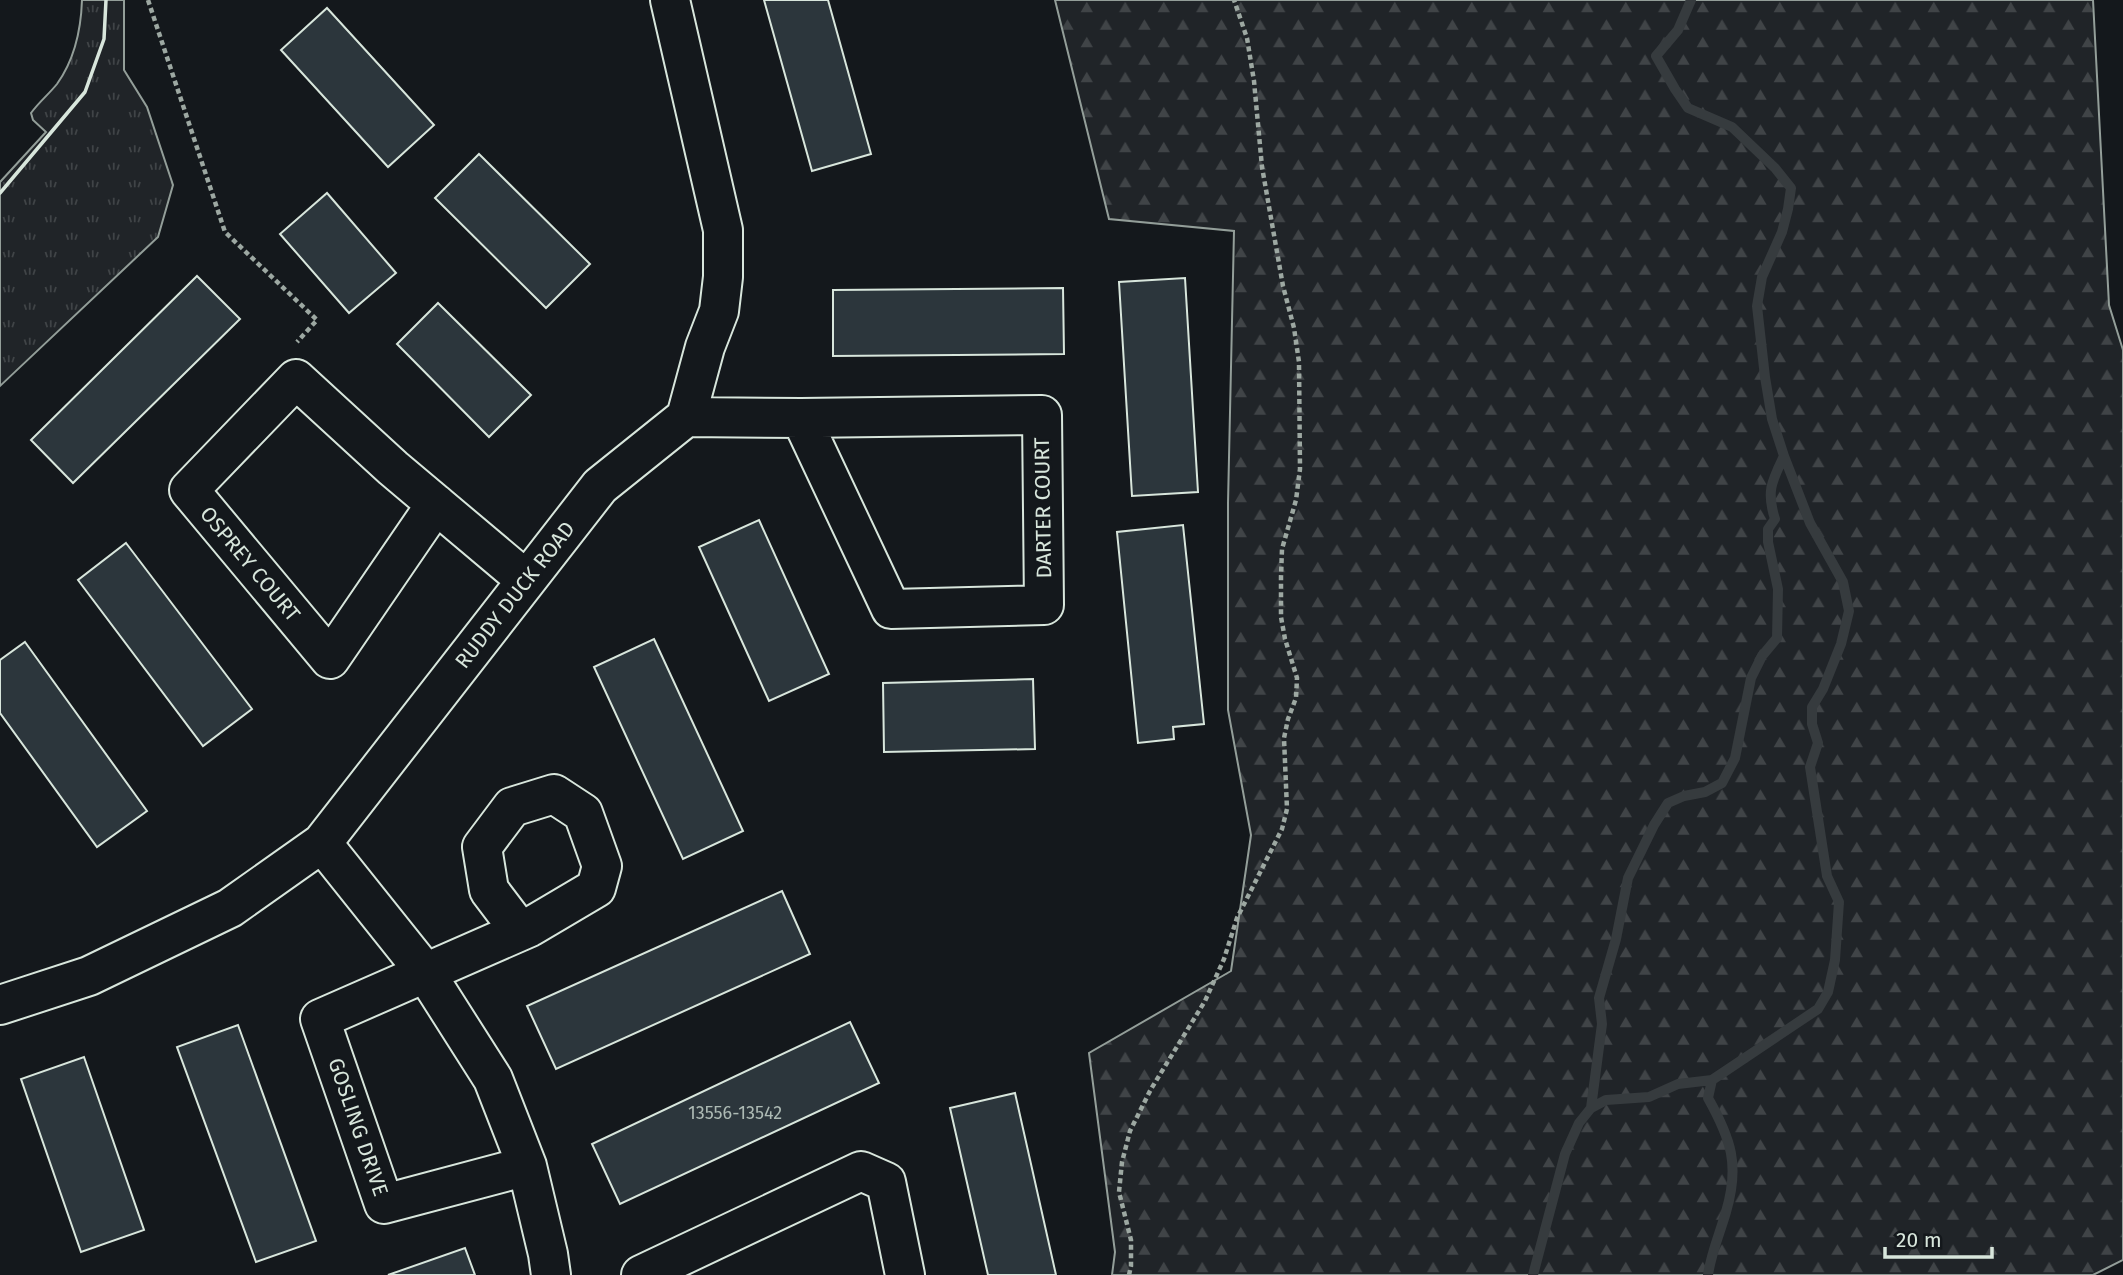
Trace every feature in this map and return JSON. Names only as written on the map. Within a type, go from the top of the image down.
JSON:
[{"type":"street","points":[[670,0],[723,230],[723,277],[719,311],[705,347],[687,417]]},
{"type":"street","points":[[296,379],[526,580]]},
{"type":"street","name":"OSPREY COURT","points":[[296,379],[189,490],[330,659],[436,504]]},
{"type":"street","name":"DARTER COURT","points":[[687,417],[1042,415],[1044,605],[891,609],[801,418]]},
{"type":"street","name":"RUDDY DUCK ROAD","points":[[0,1005],[89,976],[230,908],[322,843],[600,485],[687,417]]},
{"type":"street","points":[[322,843],[425,972],[493,1079],[527,1166],[551,1275]]},
{"type":"street","name":"GOSLING DRIVE","points":[[520,931],[320,1019],[384,1204],[527,1166]]},
{"type":"street","points":[[647,1274],[861,1171],[886,1182],[905,1275]]},
{"type":"path","points":[[148,0],[225,232],[317,320],[297,341],[296,379]]},
{"type":"path","points":[[1129,1275],[1130,1240],[1119,1192],[1122,1162],[1130,1131],[1151,1089],[1205,1001],[1224,959],[1237,918],[1282,829],[1287,809],[1284,738],[1296,698],[1297,678],[1281,617],[1281,577],[1282,549],[1296,500],[1300,470],[1299,362],[1262,167],[1247,38],[1234,0]]},
{"type":"green space","points":[[82,0],[124,0],[124,70],[147,107],[173,185],[158,237],[0,386],[0,182],[46,132],[33,120],[31,113],[57,84],[73,54]]},
{"type":"green space","points":[[1055,0],[2093,0],[2109,305],[2123,350],[2123,1260],[2093,1275],[1112,1275],[1115,1252],[1089,1053],[1231,971],[1251,835],[1228,710],[1228,503],[1234,231],[1109,219]]},
{"type":"building","points":[[764,0],[828,0],[871,154],[812,171]]},
{"type":"building","points":[[327,8],[434,125],[388,167],[281,50]]},
{"type":"building","points":[[479,154],[590,264],[546,308],[435,198]]},
{"type":"building","points":[[327,193],[396,273],[349,313],[280,234]]},
{"type":"building","points":[[197,276],[240,319],[73,483],[31,440]]},
{"type":"building","points":[[1185,278],[1198,492],[1132,496],[1119,282]]},
{"type":"building","points":[[1063,288],[1064,354],[833,356],[833,290]]},
{"type":"building","points":[[438,303],[531,395],[489,437],[397,344]]},
{"type":"building","points":[[759,520],[829,674],[769,701],[699,547]]},
{"type":"building","points":[[1183,525],[1204,724],[1173,727],[1174,739],[1138,743],[1117,532]]},
{"type":"building","points":[[126,543],[252,709],[203,746],[78,580]]},
{"type":"building","points":[[654,639],[743,831],[683,859],[594,667]]},
{"type":"building","points":[[25,642],[147,811],[97,847],[0,713],[0,660]]},
{"type":"building","points":[[1033,679],[1035,749],[884,752],[883,683]]},
{"type":"building","points":[[782,891],[810,954],[556,1069],[527,1006]]},
{"type":"building","points":[[850,1022],[879,1083],[620,1204],[592,1144]]},
{"type":"building","points":[[238,1025],[316,1241],[256,1262],[177,1047]]},
{"type":"building","points":[[84,1057],[144,1230],[81,1252],[21,1079]]},
{"type":"building","points":[[1015,1093],[1056,1275],[988,1275],[950,1108]]},
{"type":"building","points":[[465,1248],[475,1275],[388,1275]]},
{"type":"waterway","points":[[1691,0],[1678,30],[1656,56],[1688,108],[1732,127],[1775,168],[1791,188],[1782,232],[1762,277],[1757,306],[1765,377],[1772,419],[1784,456],[1810,523],[1843,582],[1849,611],[1841,644],[1823,689],[1812,707],[1812,724],[1818,743],[1810,767],[1827,876],[1839,902],[1835,960],[1828,992],[1818,1009],[1712,1080],[1708,1098],[1722,1126],[1733,1166],[1730,1195],[1708,1275]]},
{"type":"waterway","points":[[1591,1108],[1602,1024],[1599,998],[1616,939],[1628,878],[1668,803],[1684,796],[1705,792],[1722,783],[1735,758],[1751,678],[1762,656],[1777,638],[1778,589],[1768,542],[1768,529],[1775,519],[1771,501],[1772,486],[1784,456]]},
{"type":"waterway","points":[[1533,1275],[1565,1154],[1579,1123],[1591,1108],[1606,1100],[1649,1097],[1678,1084],[1712,1080]]},
{"type":"wall","points":[[0,193],[85,92],[104,39],[106,0]]}]
